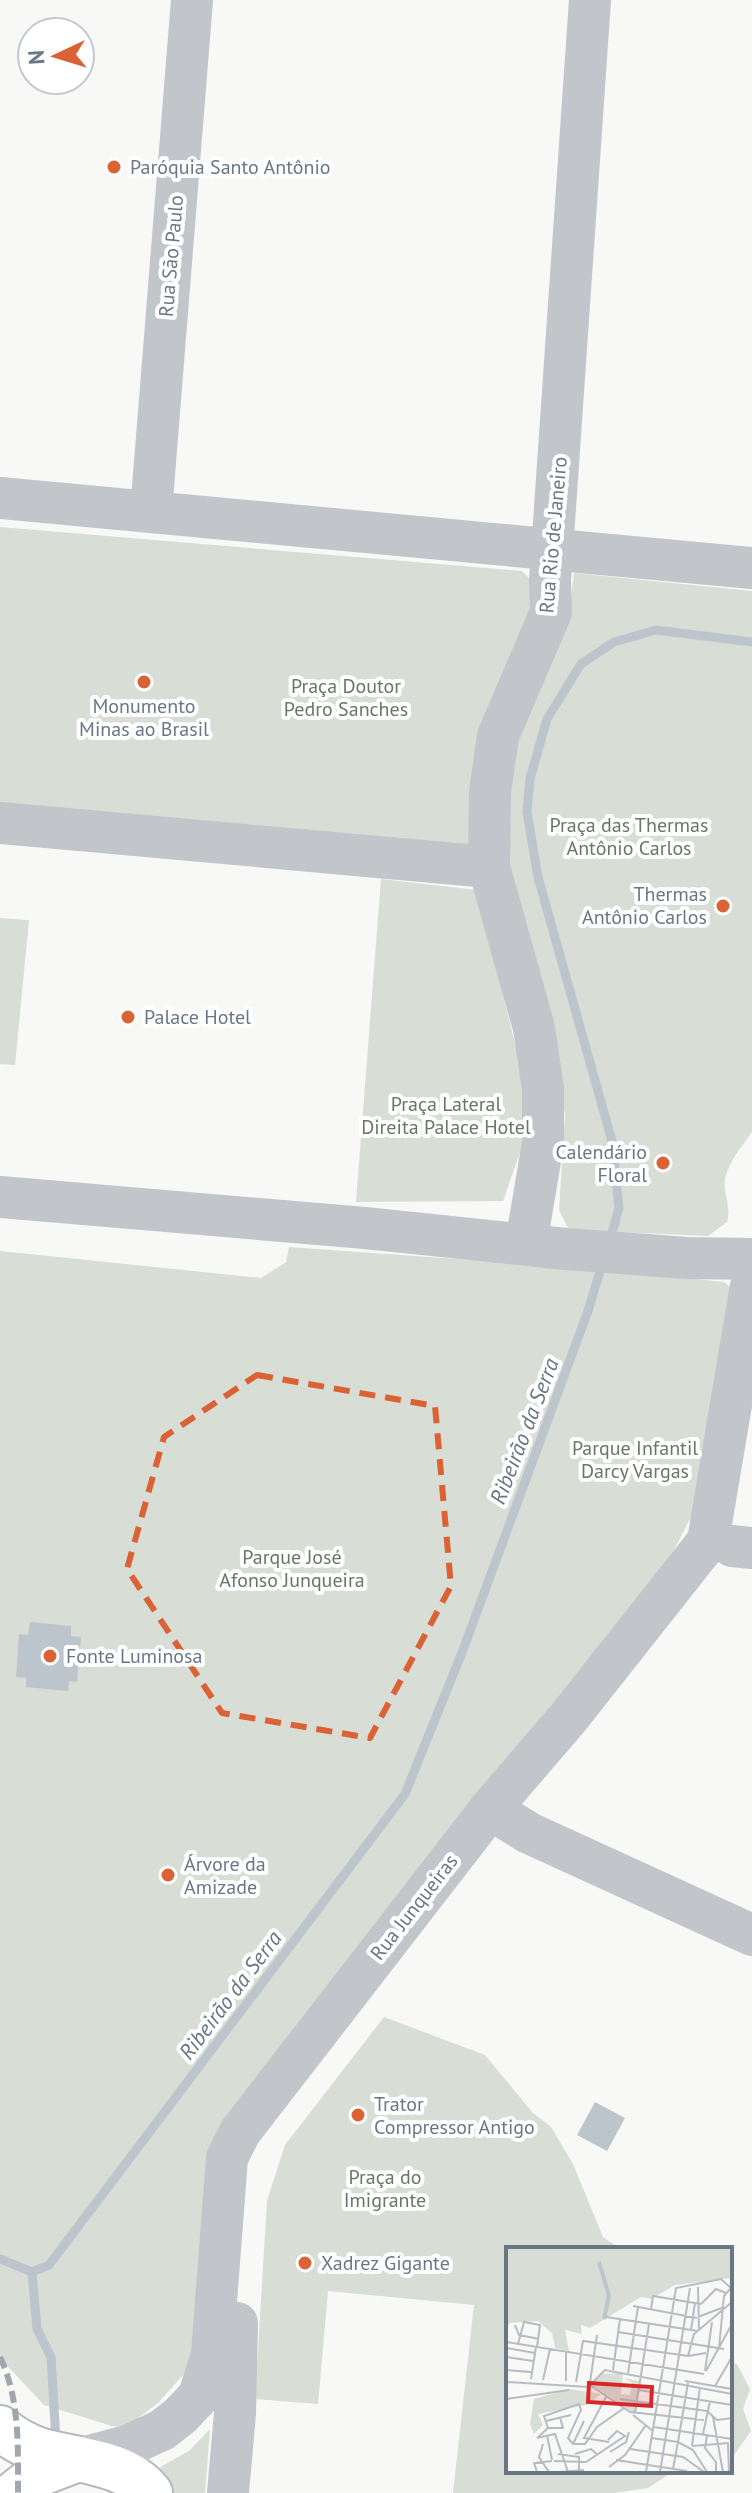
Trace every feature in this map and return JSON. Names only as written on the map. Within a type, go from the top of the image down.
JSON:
[{"type":"main road","points":[[0,2428],[18,2442],[65,2466],[135,2478],[150,2493]]},
{"type":"street","name":"Rua São Paulo","points":[[151,512],[192,0]]},
{"type":"street","name":"Rua Rio de Janeiro","points":[[546,1246],[543,1089],[534,1028],[489,867],[490,792],[498,736],[551,612],[552,547],[590,0]]},
{"type":"street","points":[[0,498],[752,568]]},
{"type":"street","points":[[0,823],[489,867]]},
{"type":"street","points":[[0,1197],[663,1256],[752,1259]]},
{"type":"street","name":"Rua Junqueiras","points":[[228,2493],[247,2165],[257,2144],[358,2013],[569,1717],[708,1541],[752,1280]]},
{"type":"street","name":"Rua Junqueiras","points":[[65,2466],[162,2430],[199,2396],[212,2354],[227,2158],[240,2132],[501,1816],[591,1735],[742,1547],[752,1418]]},
{"type":"street","points":[[501,1816],[752,1935]]},
{"type":"highlighted area","points":[[257,1375],[435,1406],[451,1586],[370,1738],[222,1713],[127,1569],[164,1437]]},
{"type":"green space","name":"Praça Doutor Pedro Sanches","points":[[0,527],[522,571],[541,591],[468,845],[0,807]]},
{"type":"green space","name":"Praça das Thermas Antônio Carlos","points":[[574,573],[752,591],[752,1132],[726,1174],[727,1222],[708,1236],[569,1230],[559,1210],[565,1114],[549,1029],[509,885],[510,745],[569,615]]},
{"type":"green space","name":"Praça Lateral Direita Palace Hotel","points":[[381,879],[477,890],[533,1116],[503,1201],[356,1202]]},
{"type":"green space","points":[[0,918],[29,920],[15,1065],[0,1064]]},
{"type":"green space","name":"Parque José Afonso Junqueira","points":[[289,1247],[625,1271],[724,1282],[739,1294],[708,1484],[662,1573],[267,2072],[204,2312],[184,2374],[158,2403],[126,2427],[112,2426],[44,2405],[0,2358],[0,1251],[261,1278],[286,1262]]},
{"type":"green space","name":"Praça do Imigrante","points":[[384,2017],[485,2055],[533,2113],[551,2127],[573,2164],[603,2237],[617,2247],[506,2247],[506,2473],[671,2473],[648,2488],[614,2493],[453,2493],[474,2305],[328,2291],[318,2404],[255,2399],[267,2201],[285,2145]]},
{"type":"green space","points":[[732,2363],[737,2364],[750,2389],[743,2409],[751,2431],[732,2458]]},
{"type":"green space","points":[[210,2429],[205,2493],[170,2493],[160,2467],[189,2451]]},
{"type":"shaded area","points":[[30,1622],[71,1626],[71,1636],[81,1637],[77,1682],[69,1681],[68,1691],[26,1687],[26,1678],[16,1677],[19,1634],[28,1635]]},
{"type":"shaded area","points":[[595,2102],[625,2118],[607,2151],[577,2135]]},
{"type":"waterway","name":"Ribeirão da Serra","points":[[609,1243],[619,1208],[612,1141],[538,877],[527,812],[530,779],[547,719],[581,664],[614,642],[656,630],[752,642]]},
{"type":"waterway","name":"Ribeirão da Serra","points":[[32,2272],[49,2265],[405,1794],[463,1650],[588,1311],[603,1261]]},
{"type":"waterway","points":[[0,2259],[32,2272]]},
{"type":"waterway","points":[[32,2272],[37,2329],[51,2357],[56,2441]]},
{"type":"railway","points":[[0,2357],[14,2406],[18,2493]]},
{"type":"place","name":"Paróquia Santo Antônio","points":[[114,167]]},
{"type":"place","name":"Monumento Minas ao Brasil","points":[[144,682]]},
{"type":"place","name":"Thermas Antônio Carlos","points":[[723,906]]},
{"type":"place","name":"Palace Hotel","points":[[128,1017]]},
{"type":"place","name":"Calendário Floral","points":[[663,1163]]},
{"type":"place","name":"Fonte Luminosa","points":[[50,1656]]},
{"type":"place","name":"Árvore da Amizade","points":[[168,1875]]},
{"type":"place","name":"Trator Compressor Antigo","points":[[358,2115]]},
{"type":"place","name":"Xadrez Gigante","points":[[305,2263]]},
{"type":"park label","name":"Parque Infantil Darcy Vargas","points":[[635,1460]]}]
